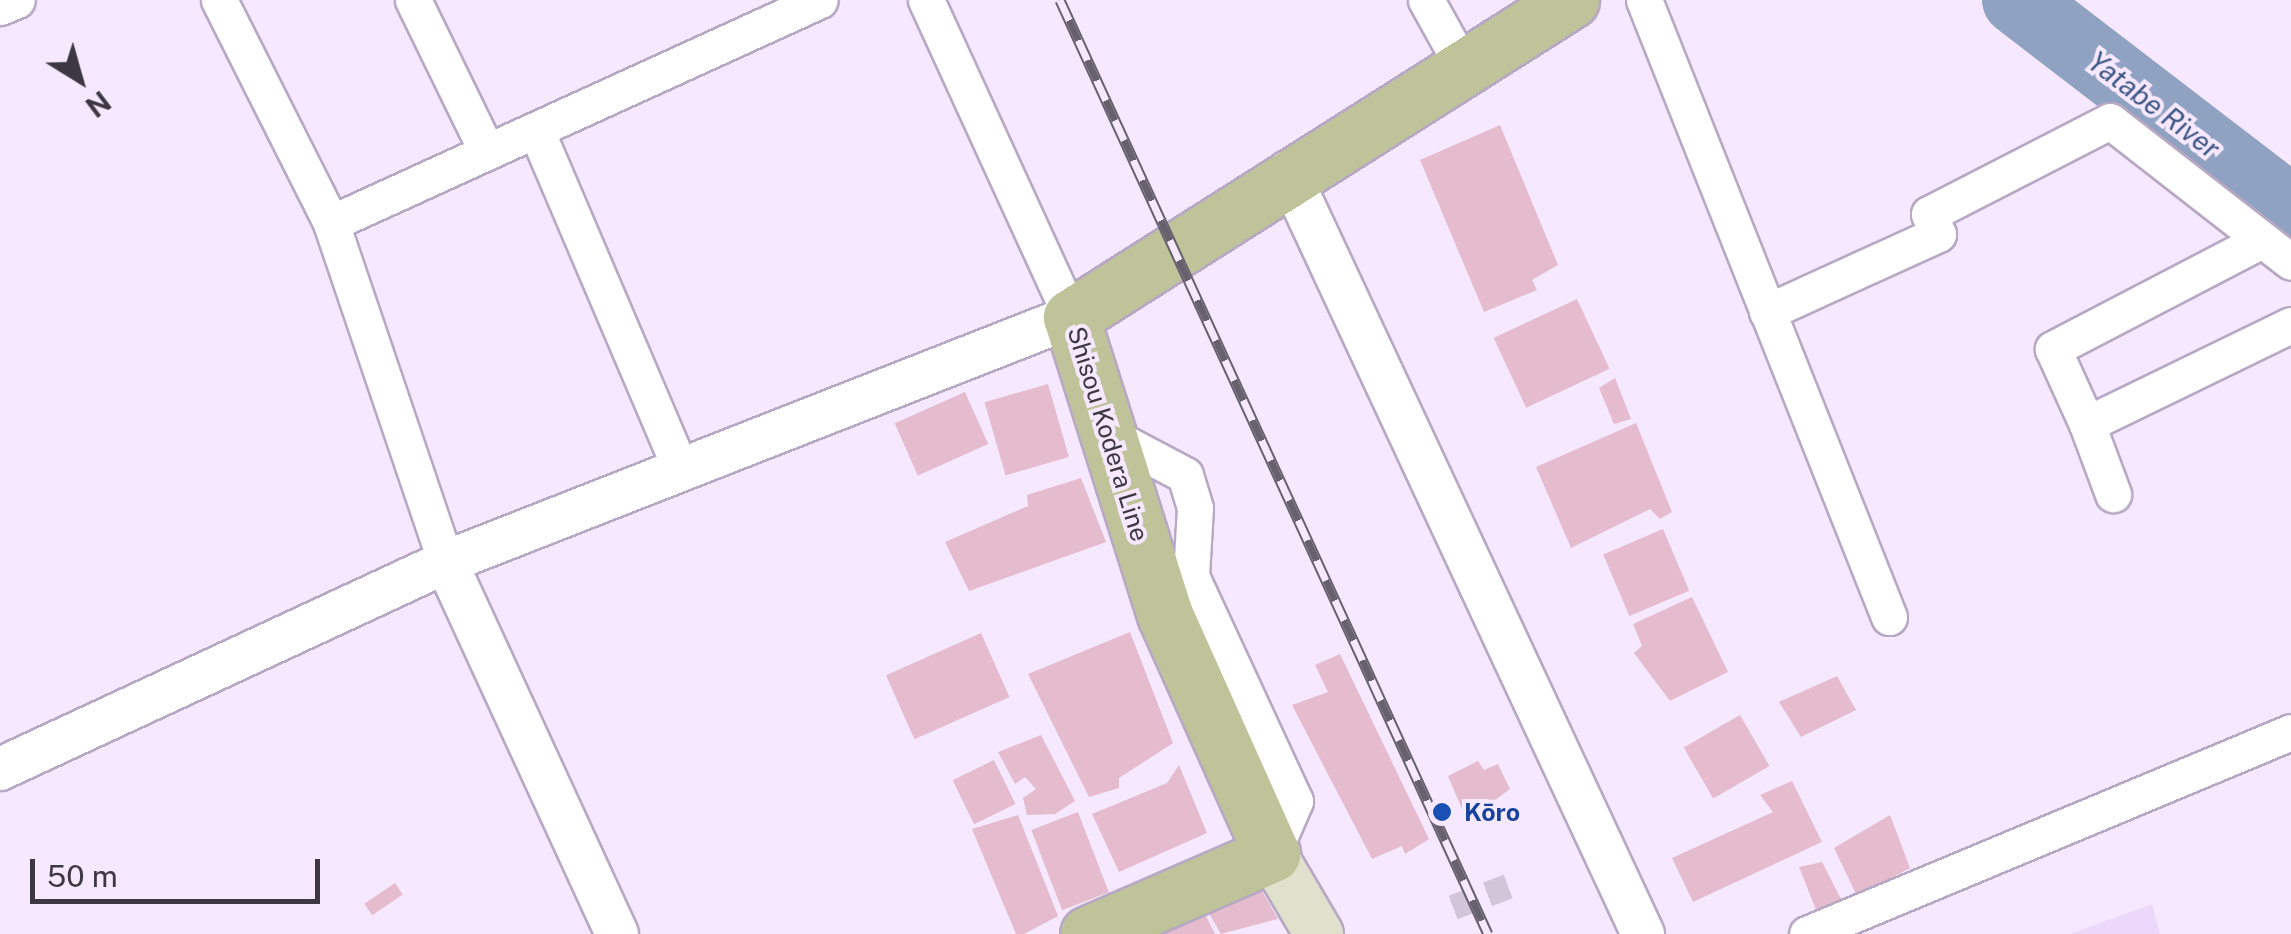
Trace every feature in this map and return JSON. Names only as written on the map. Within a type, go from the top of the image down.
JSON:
[{"type":"main road","name":"Shisou Kodera Line","points":[[1272,854],[1165,615],[1102,431],[1071,317],[1288,172],[1571,0]]},
{"type":"main road","points":[[1088,934],[1272,854],[1319,934]]},
{"type":"street","points":[[0,7],[16,0]]},
{"type":"street","points":[[220,0],[331,223],[446,562],[617,934]]},
{"type":"street","points":[[413,0],[487,152]]},
{"type":"street","points":[[331,223],[820,0]]},
{"type":"street","points":[[0,769],[446,562],[1071,317],[926,0]]},
{"type":"street","points":[[1426,0],[1462,65]]},
{"type":"street","points":[[1644,0],[1889,617]]},
{"type":"street","points":[[1767,312],[1938,234],[1929,214],[2110,122],[2291,262]]},
{"type":"street","points":[[536,130],[682,472]]},
{"type":"street","points":[[1288,172],[1643,934]]},
{"type":"street","points":[[2114,494],[2052,350],[2262,240]]},
{"type":"street","points":[[2086,424],[2291,324]]},
{"type":"street","points":[[1807,934],[2291,732]]},
{"type":"shaded area","points":[[2152,904],[2160,934],[2070,934]]},
{"type":"building","points":[[1500,125],[1558,265],[1532,280],[1537,290],[1484,312],[1420,160]]},
{"type":"building","points":[[1577,299],[1610,369],[1526,408],[1494,338]]},
{"type":"building","points":[[1615,378],[1631,419],[1614,424],[1599,388]]},
{"type":"building","points":[[1048,384],[1069,457],[1006,475],[985,402]]},
{"type":"building","points":[[965,392],[988,444],[918,475],[895,423]]},
{"type":"building","points":[[1636,423],[1672,512],[1660,519],[1650,509],[1571,548],[1536,467]]},
{"type":"building","points":[[1081,478],[1106,542],[969,591],[945,542],[1028,506],[1027,495]]},
{"type":"building","points":[[1663,529],[1689,591],[1629,616],[1603,554]]},
{"type":"building","points":[[1692,597],[1728,672],[1670,701],[1634,653],[1642,646],[1633,624]]},
{"type":"building","points":[[1130,632],[1173,743],[1119,778],[1119,788],[1089,797],[1028,674]]},
{"type":"building","points":[[981,633],[1009,697],[914,739],[886,675]]},
{"type":"building","points":[[1340,654],[1429,839],[1405,854],[1402,846],[1372,859],[1292,705],[1328,692],[1315,665]]},
{"type":"building","points":[[1837,676],[1856,710],[1801,737],[1779,702]]},
{"type":"building","points":[[1740,715],[1770,766],[1713,799],[1684,748]]},
{"type":"building","points":[[1041,735],[1075,801],[1055,814],[1027,815],[1023,798],[1036,789],[1025,777],[1015,784],[998,752]]},
{"type":"building","points":[[994,760],[1015,804],[974,824],[953,780]]},
{"type":"building","points":[[1478,761],[1484,770],[1498,764],[1510,789],[1467,821],[1448,776]]},
{"type":"building","points":[[1179,765],[1207,833],[1119,872],[1092,814],[1167,783]]},
{"type":"building","points":[[1792,781],[1822,842],[1693,902],[1672,858],[1773,812],[1760,795]]},
{"type":"building","points":[[1078,812],[1109,892],[1062,910],[1031,830]]},
{"type":"building","points":[[1018,815],[1058,916],[1024,934],[1016,934],[972,829]]},
{"type":"building","points":[[1890,815],[1910,868],[1857,896],[1834,848]]},
{"type":"building","points":[[1822,862],[1843,903],[1817,912],[1799,867]]},
{"type":"building","points":[[1255,879],[1278,919],[1221,934],[1204,905]]},
{"type":"building","points":[[395,883],[403,895],[372,915],[364,904]]},
{"type":"building","points":[[1201,906],[1215,934],[1146,934]]},
{"type":"waterway","name":"Yatabe River","points":[[2017,0],[2291,210]]},
{"type":"tunnel","points":[[1453,907],[1508,886]]},
{"type":"railway","points":[[1060,0],[1488,934]]},
{"type":"place","name":"Kōro","points":[[1442,812]]}]
